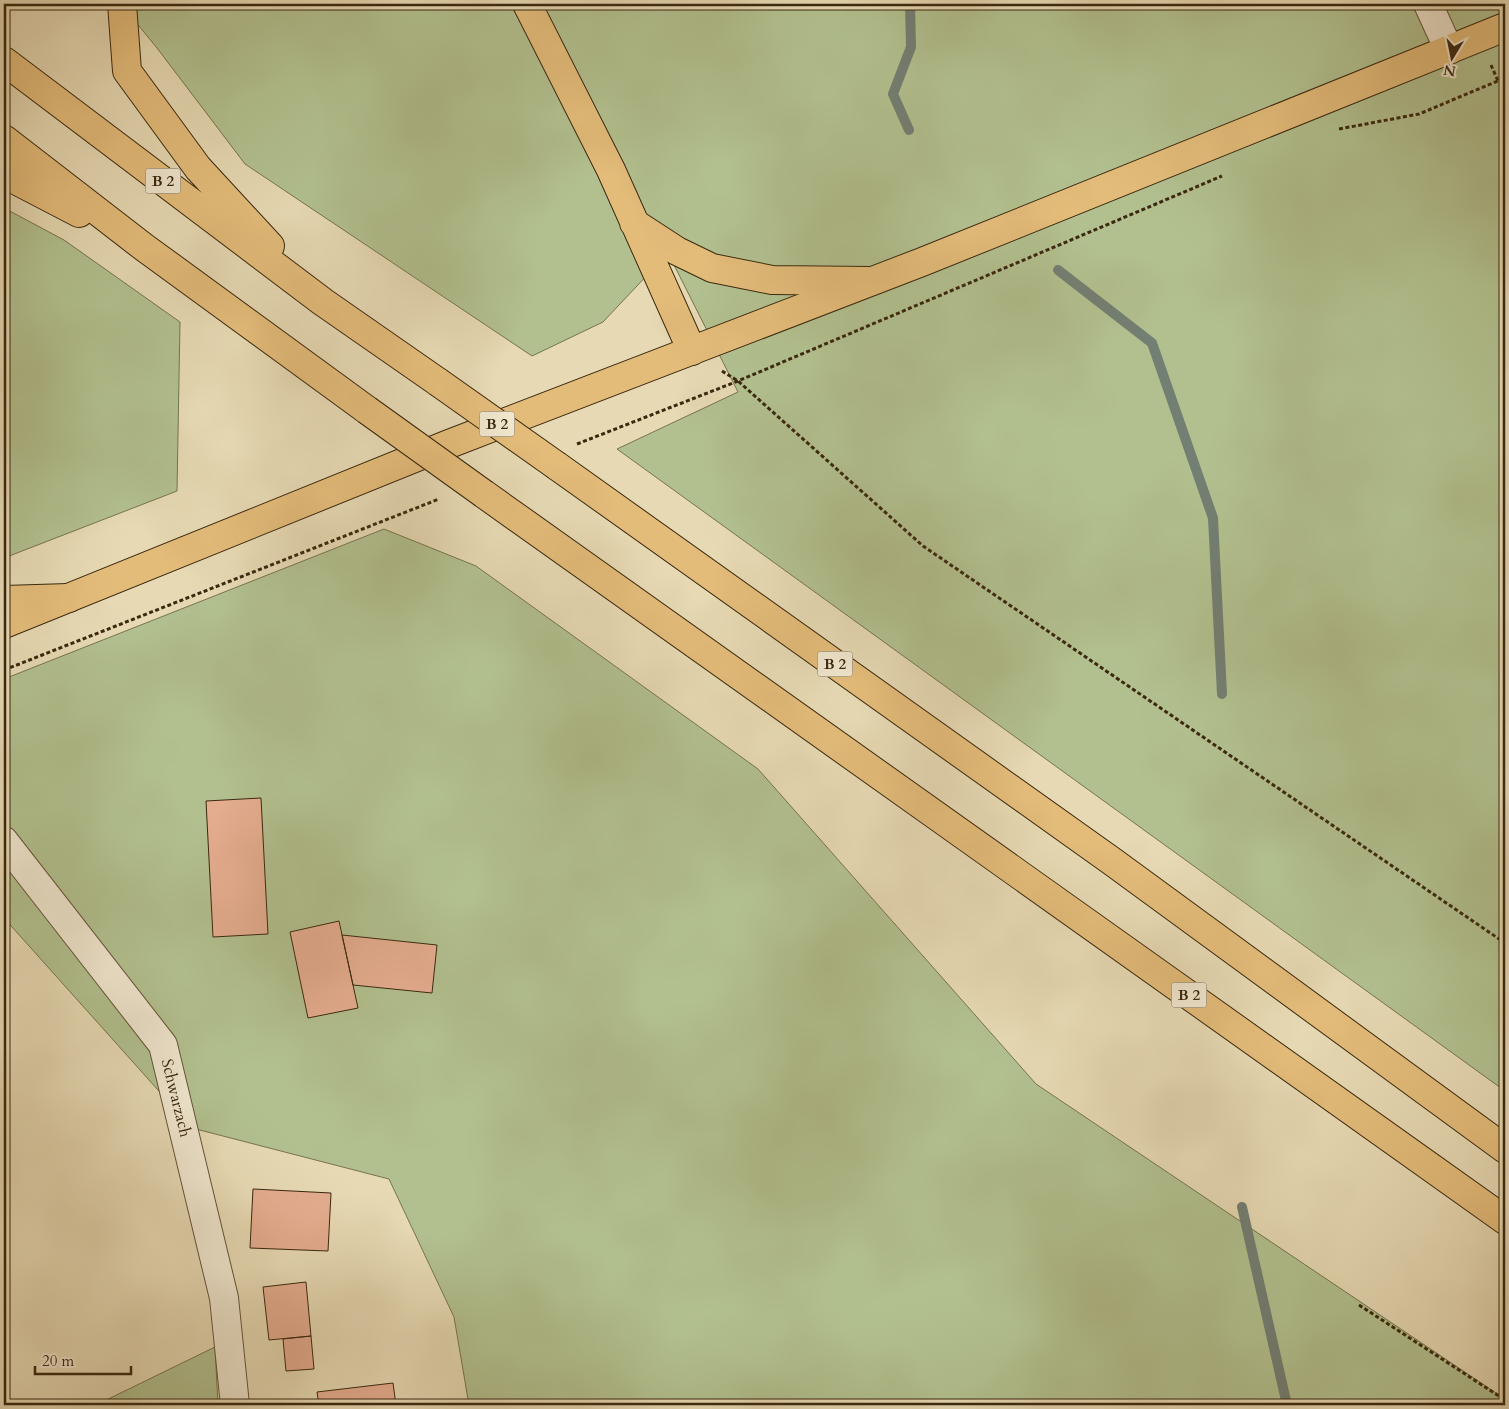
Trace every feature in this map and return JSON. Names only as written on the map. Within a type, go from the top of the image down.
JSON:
[{"type":"main road","points":[[122,4],[127,71],[198,168],[323,302]]},
{"type":"main road","points":[[527,4],[611,170],[692,351]]},
{"type":"main road","points":[[4,624],[449,444],[871,281],[1505,27]]},
{"type":"main road","name":"B 2","points":[[4,61],[323,302],[438,382],[564,457],[1505,1149]]},
{"type":"main road","name":"B 2","points":[[4,139],[145,248],[367,410],[1505,1220]]},
{"type":"main road","points":[[4,174],[145,248]]},
{"type":"main road","points":[[634,223],[677,251],[712,268],[772,280],[871,281]]},
{"type":"main road","points":[[4,600],[69,598]]},
{"type":"street","points":[[1428,4],[1449,50]]},
{"type":"street","name":"Schwarzach","points":[[4,841],[162,1045],[224,1298],[235,1405]]},
{"type":"path","points":[[1332,130],[1419,114],[1505,78]]},
{"type":"path","points":[[564,457],[738,381],[1231,173]]},
{"type":"path","points":[[692,351],[738,381],[923,546],[1505,943]]},
{"type":"path","points":[[4,670],[440,498]]},
{"type":"path","points":[[1359,1305],[1505,1400]]},
{"type":"green space","points":[[121,4],[1505,4],[1505,1091],[617,449],[738,392],[668,253],[603,322],[532,356],[245,164],[157,48]]},
{"type":"green space","points":[[4,208],[64,240],[180,322],[177,491],[4,558]]},
{"type":"green space","points":[[384,529],[476,566],[758,769],[1036,1084],[1505,1399],[1505,1405],[469,1405],[454,1317],[389,1179],[192,1128],[4,918],[4,679]]},
{"type":"green space","points":[[215,1347],[218,1405],[96,1405]]},
{"type":"building","points":[[261,798],[268,934],[213,937],[206,801]]},
{"type":"building","points":[[339,921],[358,1008],[308,1018],[290,932]]},
{"type":"building","points":[[342,935],[437,945],[432,993],[353,985]]},
{"type":"building","points":[[253,1189],[331,1193],[328,1251],[250,1248]]},
{"type":"building","points":[[306,1282],[311,1336],[269,1340],[263,1287]]},
{"type":"building","points":[[311,1336],[314,1369],[286,1371],[283,1339]]},
{"type":"building","points":[[393,1383],[396,1405],[319,1405],[317,1392]]},
{"type":"waterway","points":[[909,130],[893,94],[911,47],[910,4]]},
{"type":"waterway","points":[[1058,270],[1152,343],[1213,518],[1222,694]]},
{"type":"waterway","points":[[1242,1207],[1287,1405]]}]
